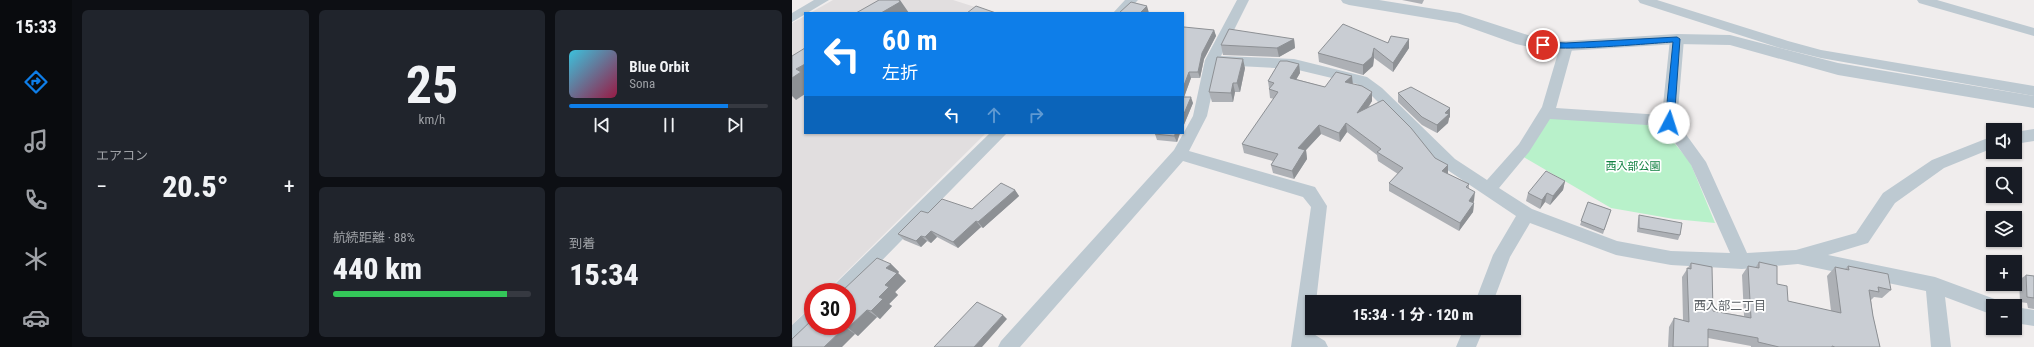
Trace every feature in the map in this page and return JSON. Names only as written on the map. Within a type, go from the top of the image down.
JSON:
[{"type":"street","points":[[792,18],[823,0]]},
{"type":"street","points":[[1120,12],[1132,0]]},
{"type":"street","points":[[1008,347],[1180,154],[1200,116],[1212,60],[1243,0]]},
{"type":"street","points":[[1349,0],[1460,18],[1522,40],[1543,45],[1566,46],[1677,39],[1730,40]]},
{"type":"street","points":[[1923,0],[2034,32]]},
{"type":"street","points":[[2034,91],[1821,54],[1784,45],[1650,1],[1650,9],[1730,40],[1838,69],[2034,102]]},
{"type":"street","points":[[1677,39],[1669,123],[1698,162],[1742,261]]},
{"type":"street","points":[[1488,189],[1524,148],[1549,108],[1566,46]]},
{"type":"street","points":[[1212,60],[1294,64],[1362,80],[1377,92],[1449,163],[1526,214],[1616,248],[1671,258],[1742,261],[1796,257],[1862,238],[1889,198],[1938,164],[1986,145]]},
{"type":"street","points":[[1546,113],[1670,121]]},
{"type":"street","points":[[848,283],[997,134]]},
{"type":"street","points":[[2022,137],[2034,135]]},
{"type":"street","points":[[1180,154],[1309,192],[1319,206],[1307,344]]},
{"type":"street","points":[[1487,295],[1502,255],[1526,214]]},
{"type":"street","points":[[1796,257],[1935,285],[1986,304]]},
{"type":"street","points":[[1935,285],[1941,347]]},
{"type":"street","points":[[2022,316],[2034,318]]},
{"type":"street","points":[[792,338],[804,327]]},
{"type":"street","points":[[1466,347],[1471,335]]},
{"type":"shaded area","points":[[833,0],[953,0],[991,12],[812,12]]},
{"type":"shaded area","points":[[804,17],[804,134],[985,134],[835,283],[804,283],[804,313],[792,325],[792,23]]},
{"type":"green space","name":"西入部公園","points":[[1550,118],[1657,122],[1690,162],[1715,223],[1674,219],[1611,208],[1522,156]]},
{"type":"building","points":[[879,0],[899,0],[900,2],[883,12],[858,12]]},
{"type":"building","points":[[1131,2],[1147,6],[1141,12],[1120,12]]},
{"type":"building","points":[[976,6],[993,12],[968,12]]},
{"type":"building","points":[[1343,24],[1388,43],[1391,36],[1409,39],[1393,63],[1374,48],[1372,57],[1363,65],[1318,53]]},
{"type":"building","points":[[1184,27],[1214,30],[1202,53],[1198,72],[1189,72],[1184,85]]},
{"type":"building","points":[[1229,29],[1294,39],[1277,48],[1221,45]]},
{"type":"building","points":[[804,49],[804,65],[796,69],[801,72],[792,78],[792,56]]},
{"type":"building","points":[[1217,57],[1243,59],[1237,83],[1233,83],[1231,93],[1209,92]]},
{"type":"building","points":[[1280,61],[1299,64],[1290,78],[1325,87],[1336,72],[1352,76],[1345,82],[1362,86],[1372,92],[1357,113],[1383,100],[1411,128],[1435,158],[1448,165],[1442,171],[1469,184],[1466,187],[1475,192],[1469,201],[1474,203],[1460,223],[1389,183],[1403,168],[1377,152],[1381,149],[1346,123],[1339,133],[1319,125],[1298,148],[1305,150],[1292,171],[1271,165],[1278,154],[1242,144],[1278,92],[1269,89],[1274,83],[1268,81]]},
{"type":"building","points":[[1411,87],[1450,108],[1445,113],[1449,114],[1437,125],[1422,117],[1398,93]]},
{"type":"building","points":[[1184,97],[1191,97],[1184,114]]},
{"type":"building","points":[[1155,134],[1175,134],[1174,136]]},
{"type":"building","points":[[1546,171],[1565,181],[1553,196],[1547,193],[1542,200],[1528,193]]},
{"type":"building","points":[[1001,183],[1015,190],[978,222],[976,221],[953,242],[931,231],[925,237],[921,236],[916,241],[898,234],[921,211],[928,213],[942,199],[972,209]]},
{"type":"building","points":[[1588,202],[1611,210],[1604,230],[1581,221]]},
{"type":"building","points":[[1639,215],[1682,223],[1680,235],[1639,228]]},
{"type":"building","points":[[877,258],[891,264],[886,268],[897,273],[885,285],[889,287],[879,297],[883,299],[871,311],[867,310],[856,320],[856,283],[851,283]]},
{"type":"building","points":[[1759,262],[1777,266],[1777,284],[1787,286],[1788,301],[1841,313],[1835,267],[1849,270],[1848,266],[1888,274],[1891,290],[1878,287],[1879,292],[1869,290],[1880,347],[1779,347],[1758,342],[1758,338],[1708,329],[1708,347],[1673,347],[1674,318],[1689,322],[1687,268],[1691,269],[1691,263],[1712,267],[1713,311],[1751,318],[1748,266],[1759,268]]},
{"type":"building","points":[[2026,275],[2034,276],[2034,298],[2027,297]]},
{"type":"building","points":[[977,302],[1003,315],[974,347],[934,347]]},
{"type":"building","points":[[804,328],[804,335],[837,335],[824,347],[792,347],[792,339]]},
{"type":"district","name":"西入部二丁目","points":[[1730,306]]},
{"type":"route","points":[[1543,45],[1566,46],[1677,39],[1669,123]]}]
